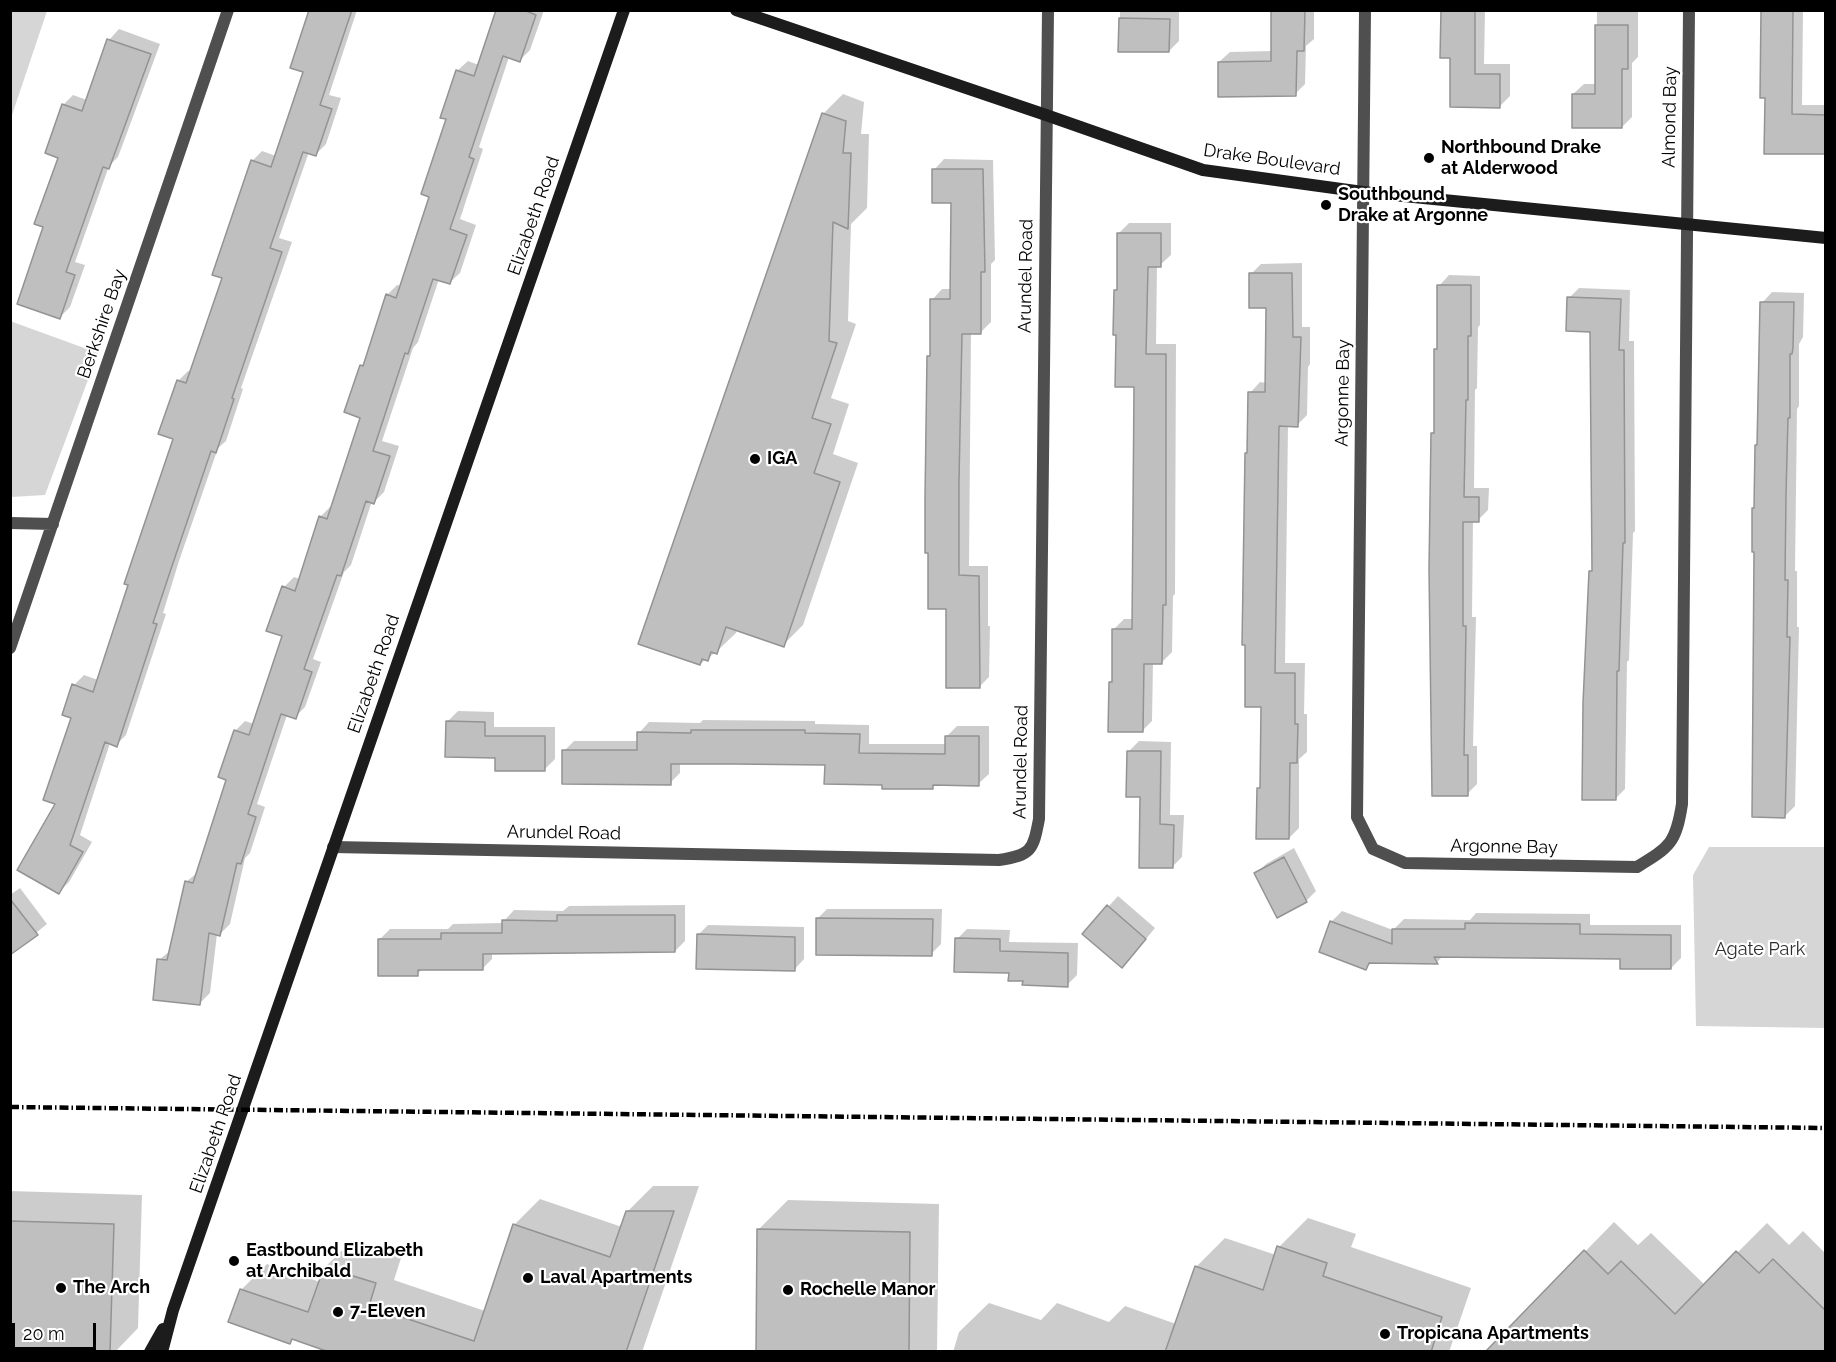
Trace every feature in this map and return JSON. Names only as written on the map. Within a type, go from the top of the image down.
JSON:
[{"type":"street","name":"Berkshire Bay","points":[[10,648],[228,10]]},
{"type":"street","name":"Elizabeth Road","points":[[162,1352],[173,1310],[624,10]]},
{"type":"street","name":"Drake Boulevard","points":[[736,10],[1203,170],[1363,192],[1826,238]]},
{"type":"street","name":"Arundel Road","points":[[333,847],[987,859],[1022,856],[1034,843],[1039,819],[1048,10]]},
{"type":"street","name":"Argonne Bay","points":[[1365,10],[1357,817],[1373,849],[1405,863],[1637,867],[1664,851],[1678,830],[1682,804],[1687,224]]},
{"type":"street","name":"Almond Bay","points":[[1687,224],[1689,10]]},
{"type":"street","points":[[10,524],[53,524]]},
{"type":"street","points":[[150,1352],[173,1310]]},
{"type":"green space","points":[[10,11],[47,11],[11,118]]},
{"type":"green space","points":[[10,321],[98,353],[45,495],[11,497]]},
{"type":"green space","name":"Agate Park","points":[[1709,847],[1825,847],[1825,1028],[1696,1026],[1693,875]]},
{"type":"building","points":[[309,10],[352,10],[320,105],[332,109],[316,156],[303,152],[270,248],[282,252],[232,398],[234,399],[216,453],[211,451],[170,572],[153,623],[157,624],[117,747],[105,742],[70,845],[83,852],[59,894],[17,870],[55,804],[43,800],[71,718],[62,715],[72,684],[93,692],[128,585],[124,584],[173,439],[158,434],[177,380],[186,383],[222,278],[212,275],[251,160],[271,167],[303,72],[290,68]]},
{"type":"building","points":[[496,10],[524,10],[536,15],[520,62],[503,56],[469,157],[474,159],[450,229],[467,235],[450,284],[433,279],[408,354],[405,353],[373,451],[390,456],[374,504],[366,501],[341,576],[337,575],[304,669],[312,672],[296,719],[281,714],[248,814],[256,817],[241,864],[237,863],[220,936],[209,933],[200,1005],[153,1000],[157,959],[167,960],[185,881],[193,883],[226,780],[218,777],[234,730],[249,735],[282,636],[266,631],[282,586],[295,591],[319,516],[327,519],[360,418],[344,412],[360,365],[363,366],[386,294],[396,298],[429,197],[421,194],[446,119],[440,118],[456,70],[474,76]]},
{"type":"building","points":[[1271,10],[1305,10],[1304,51],[1297,51],[1296,96],[1218,97],[1218,62],[1271,61]]},
{"type":"building","points":[[1441,10],[1475,10],[1475,74],[1500,74],[1500,108],[1450,107],[1450,58],[1440,58]]},
{"type":"building","points":[[1761,10],[1793,10],[1792,114],[1826,115],[1826,154],[1764,154],[1765,98],[1760,98]]},
{"type":"building","points":[[1119,18],[1170,19],[1169,52],[1118,52]]},
{"type":"building","points":[[1595,25],[1628,25],[1628,69],[1622,69],[1622,128],[1572,128],[1572,94],[1595,94]]},
{"type":"building","points":[[107,39],[151,54],[109,169],[103,167],[66,272],[75,275],[60,319],[17,304],[43,227],[34,224],[58,158],[45,153],[62,104],[82,111]]},
{"type":"building","points":[[822,113],[846,121],[843,153],[851,153],[848,229],[833,222],[829,341],[837,343],[812,418],[831,424],[814,473],[840,482],[784,647],[726,627],[717,654],[711,652],[708,661],[702,659],[700,665],[638,644]]},
{"type":"building","points":[[932,169],[983,169],[985,272],[981,272],[981,334],[962,334],[959,481],[959,575],[979,576],[980,688],[946,688],[946,609],[928,609],[925,499],[930,299],[950,299],[951,203],[932,203]]},
{"type":"building","points":[[1117,233],[1161,233],[1161,267],[1148,267],[1146,354],[1166,354],[1166,605],[1163,605],[1162,664],[1144,664],[1143,732],[1108,732],[1109,682],[1112,682],[1112,629],[1132,629],[1134,387],[1115,387],[1116,335],[1113,335],[1114,290],[1117,290]]},
{"type":"building","points":[[1249,273],[1292,273],[1293,337],[1301,337],[1298,427],[1279,426],[1275,673],[1295,673],[1295,724],[1298,724],[1297,763],[1290,763],[1289,839],[1256,839],[1257,788],[1260,788],[1261,707],[1245,707],[1245,645],[1242,645],[1248,392],[1265,392],[1266,308],[1249,308]]},
{"type":"building","points":[[1437,285],[1471,285],[1464,497],[1479,497],[1479,522],[1463,522],[1463,626],[1466,626],[1464,755],[1468,755],[1468,796],[1432,796],[1429,569],[1431,433],[1434,433]]},
{"type":"building","points":[[1567,297],[1621,299],[1619,350],[1624,350],[1625,543],[1623,543],[1619,671],[1617,671],[1616,800],[1582,800],[1583,703],[1589,571],[1592,571],[1590,332],[1566,331]]},
{"type":"building","points":[[1760,302],[1794,302],[1793,348],[1790,354],[1790,418],[1788,418],[1786,495],[1785,580],[1788,580],[1787,637],[1790,637],[1785,818],[1752,817],[1754,552],[1752,552],[1752,508],[1754,508],[1755,445],[1757,445]]},
{"type":"building","points":[[446,721],[485,722],[485,736],[545,736],[545,771],[495,771],[495,758],[445,757]]},
{"type":"building","points":[[691,730],[805,730],[805,733],[860,734],[859,753],[945,754],[945,736],[979,736],[979,786],[933,785],[933,789],[882,789],[882,785],[824,784],[825,765],[734,764],[671,764],[671,785],[562,784],[562,750],[637,750],[637,732],[691,733]]},
{"type":"building","points":[[1127,751],[1161,751],[1160,824],[1174,825],[1173,868],[1139,868],[1140,797],[1126,797]]},
{"type":"building","points":[[1284,857],[1307,902],[1277,918],[1254,873]]},
{"type":"building","points":[[10,899],[38,935],[10,955]]},
{"type":"building","points":[[1107,905],[1146,939],[1122,968],[1082,934]]},
{"type":"building","points":[[557,915],[675,915],[675,952],[483,954],[483,970],[418,970],[418,976],[378,976],[378,939],[441,939],[441,933],[502,933],[502,920],[557,921]]},
{"type":"building","points":[[816,918],[933,919],[932,956],[816,955]]},
{"type":"building","points":[[1330,921],[1392,944],[1392,929],[1465,929],[1465,923],[1580,924],[1580,934],[1671,935],[1671,969],[1620,969],[1620,959],[1434,957],[1438,964],[1369,963],[1366,970],[1319,952]]},
{"type":"building","points":[[697,934],[795,937],[795,971],[696,969]]},
{"type":"building","points":[[955,938],[1000,939],[1000,951],[1068,953],[1068,987],[1022,985],[1023,981],[1008,981],[1009,973],[954,972]]},
{"type":"building","points":[[626,1211],[674,1211],[626,1352],[329,1352],[292,1339],[290,1344],[228,1322],[240,1289],[308,1312],[324,1267],[376,1283],[369,1306],[474,1341],[513,1224],[610,1257]]},
{"type":"building","name":"The Arch","points":[[10,1221],[114,1224],[110,1352],[10,1352]]},
{"type":"building","points":[[757,1229],[910,1232],[909,1352],[756,1352]]},
{"type":"building","points":[[1277,1246],[1327,1263],[1323,1276],[1442,1317],[1431,1352],[1165,1352],[1195,1266],[1263,1290]]},
{"type":"building","points":[[1584,1250],[1608,1274],[1621,1261],[1675,1314],[1736,1251],[1759,1273],[1773,1259],[1826,1311],[1826,1352],[1485,1352]]},
{"type":"railway","points":[[10,1107],[1826,1128]]},
{"type":"place","name":"Northbound Drake at Alderwood","points":[[1429,158]]},
{"type":"place","name":"Southbound Drake at Argonne","points":[[1326,205]]},
{"type":"place","name":"IGA","points":[[755,459]]},
{"type":"place","name":"Eastbound Elizabeth at Archibald","points":[[234,1261]]},
{"type":"place","name":"Laval Apartments","points":[[528,1278]]},
{"type":"place","name":"The Arch","points":[[61,1288]]},
{"type":"place","name":"Rochelle Manor","points":[[788,1290]]},
{"type":"place","name":"7-Eleven","points":[[338,1312]]},
{"type":"place","name":"Tropicana Apartments","points":[[1385,1334]]}]
